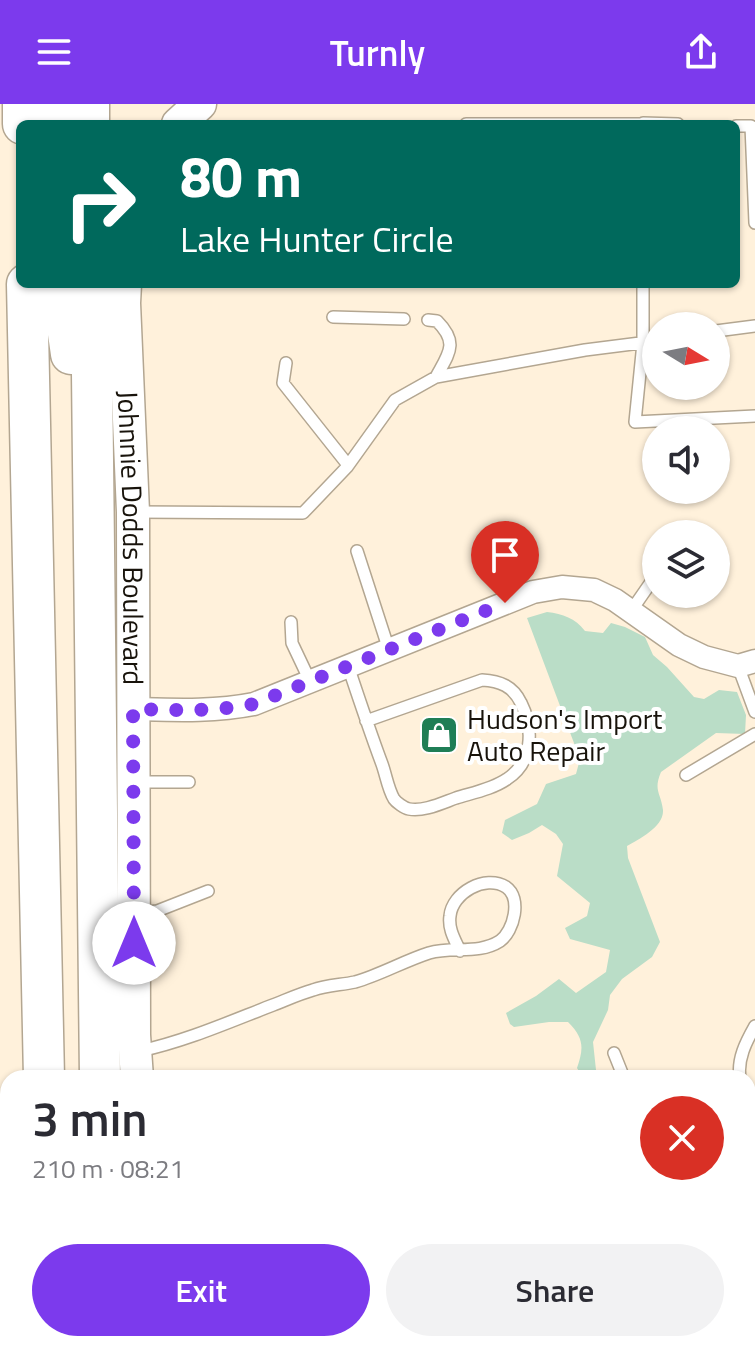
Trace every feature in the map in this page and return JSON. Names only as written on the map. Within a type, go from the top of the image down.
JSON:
[{"type":"highway","points":[[27,288],[44,1070]]},
{"type":"highway","points":[[62,288],[93,512]]},
{"type":"highway","name":"Johnnie Dodds Boulevard","points":[[91,288],[100,1070]]},
{"type":"street","points":[[182,120],[200,104]]},
{"type":"street","name":"Johnnie Dodds Boulevard","points":[[125,288],[133,512],[136,1065]]},
{"type":"street","points":[[133,709],[225,710],[254,704],[533,592],[562,587],[594,590],[615,600],[679,645],[704,657],[746,664]]},
{"type":"lane","points":[[740,126],[751,126],[755,223]]},
{"type":"lane","points":[[643,288],[643,312]]},
{"type":"lane","points":[[333,317],[404,319]]},
{"type":"lane","points":[[428,320],[437,321],[448,332],[451,345],[436,377]]},
{"type":"lane","points":[[730,329],[755,326]]},
{"type":"lane","points":[[133,512],[303,513],[348,465],[395,400],[436,377],[585,350],[642,343]]},
{"type":"lane","points":[[642,353],[635,422],[755,416]]},
{"type":"lane","points":[[286,363],[283,383],[348,465]]},
{"type":"lane","points":[[357,551],[389,650]]},
{"type":"lane","points":[[631,611],[642,595]]},
{"type":"lane","points":[[291,622],[292,643],[310,681]]},
{"type":"lane","points":[[746,664],[755,712]]},
{"type":"lane","points":[[348,666],[366,721],[395,801],[408,809],[429,807],[505,781],[516,773],[528,751],[530,735],[525,711],[518,697],[498,680],[482,680],[366,721]]},
{"type":"lane","points":[[686,775],[755,734]]},
{"type":"lane","points":[[134,782],[189,782]]},
{"type":"lane","points":[[136,1065],[167,1045],[312,990],[356,982],[432,952],[460,951],[479,950],[496,943],[509,935],[515,913],[513,895],[506,887],[483,884],[469,888],[452,905],[449,918],[451,930],[460,951]]},
{"type":"lane","points":[[134,913],[157,911],[208,891]]},
{"type":"lane","points":[[739,1070],[745,1045],[755,1026]]},
{"type":"lane","points":[[614,1053],[621,1070]]},
{"type":"green space","points":[[547,612],[558,614],[568,617],[585,631],[603,633],[611,623],[625,627],[645,637],[653,655],[694,697],[704,699],[719,690],[737,692],[746,715],[745,734],[716,733],[661,772],[658,788],[662,816],[650,832],[627,846],[628,858],[660,942],[652,957],[622,979],[610,995],[608,1010],[593,1042],[596,1070],[577,1068],[581,1044],[568,1022],[514,1027],[506,1013],[559,979],[576,993],[606,972],[610,950],[570,939],[565,928],[587,916],[590,903],[557,876],[563,844],[556,834],[542,825],[512,840],[502,833],[505,820],[537,804],[546,784],[576,774],[580,759],[527,618]]},
{"type":"place","name":"Hudson's Import Auto Repair","points":[[439,735]]},
{"type":"route","points":[[134,943],[133,709],[225,710],[254,704],[505,603]]}]
